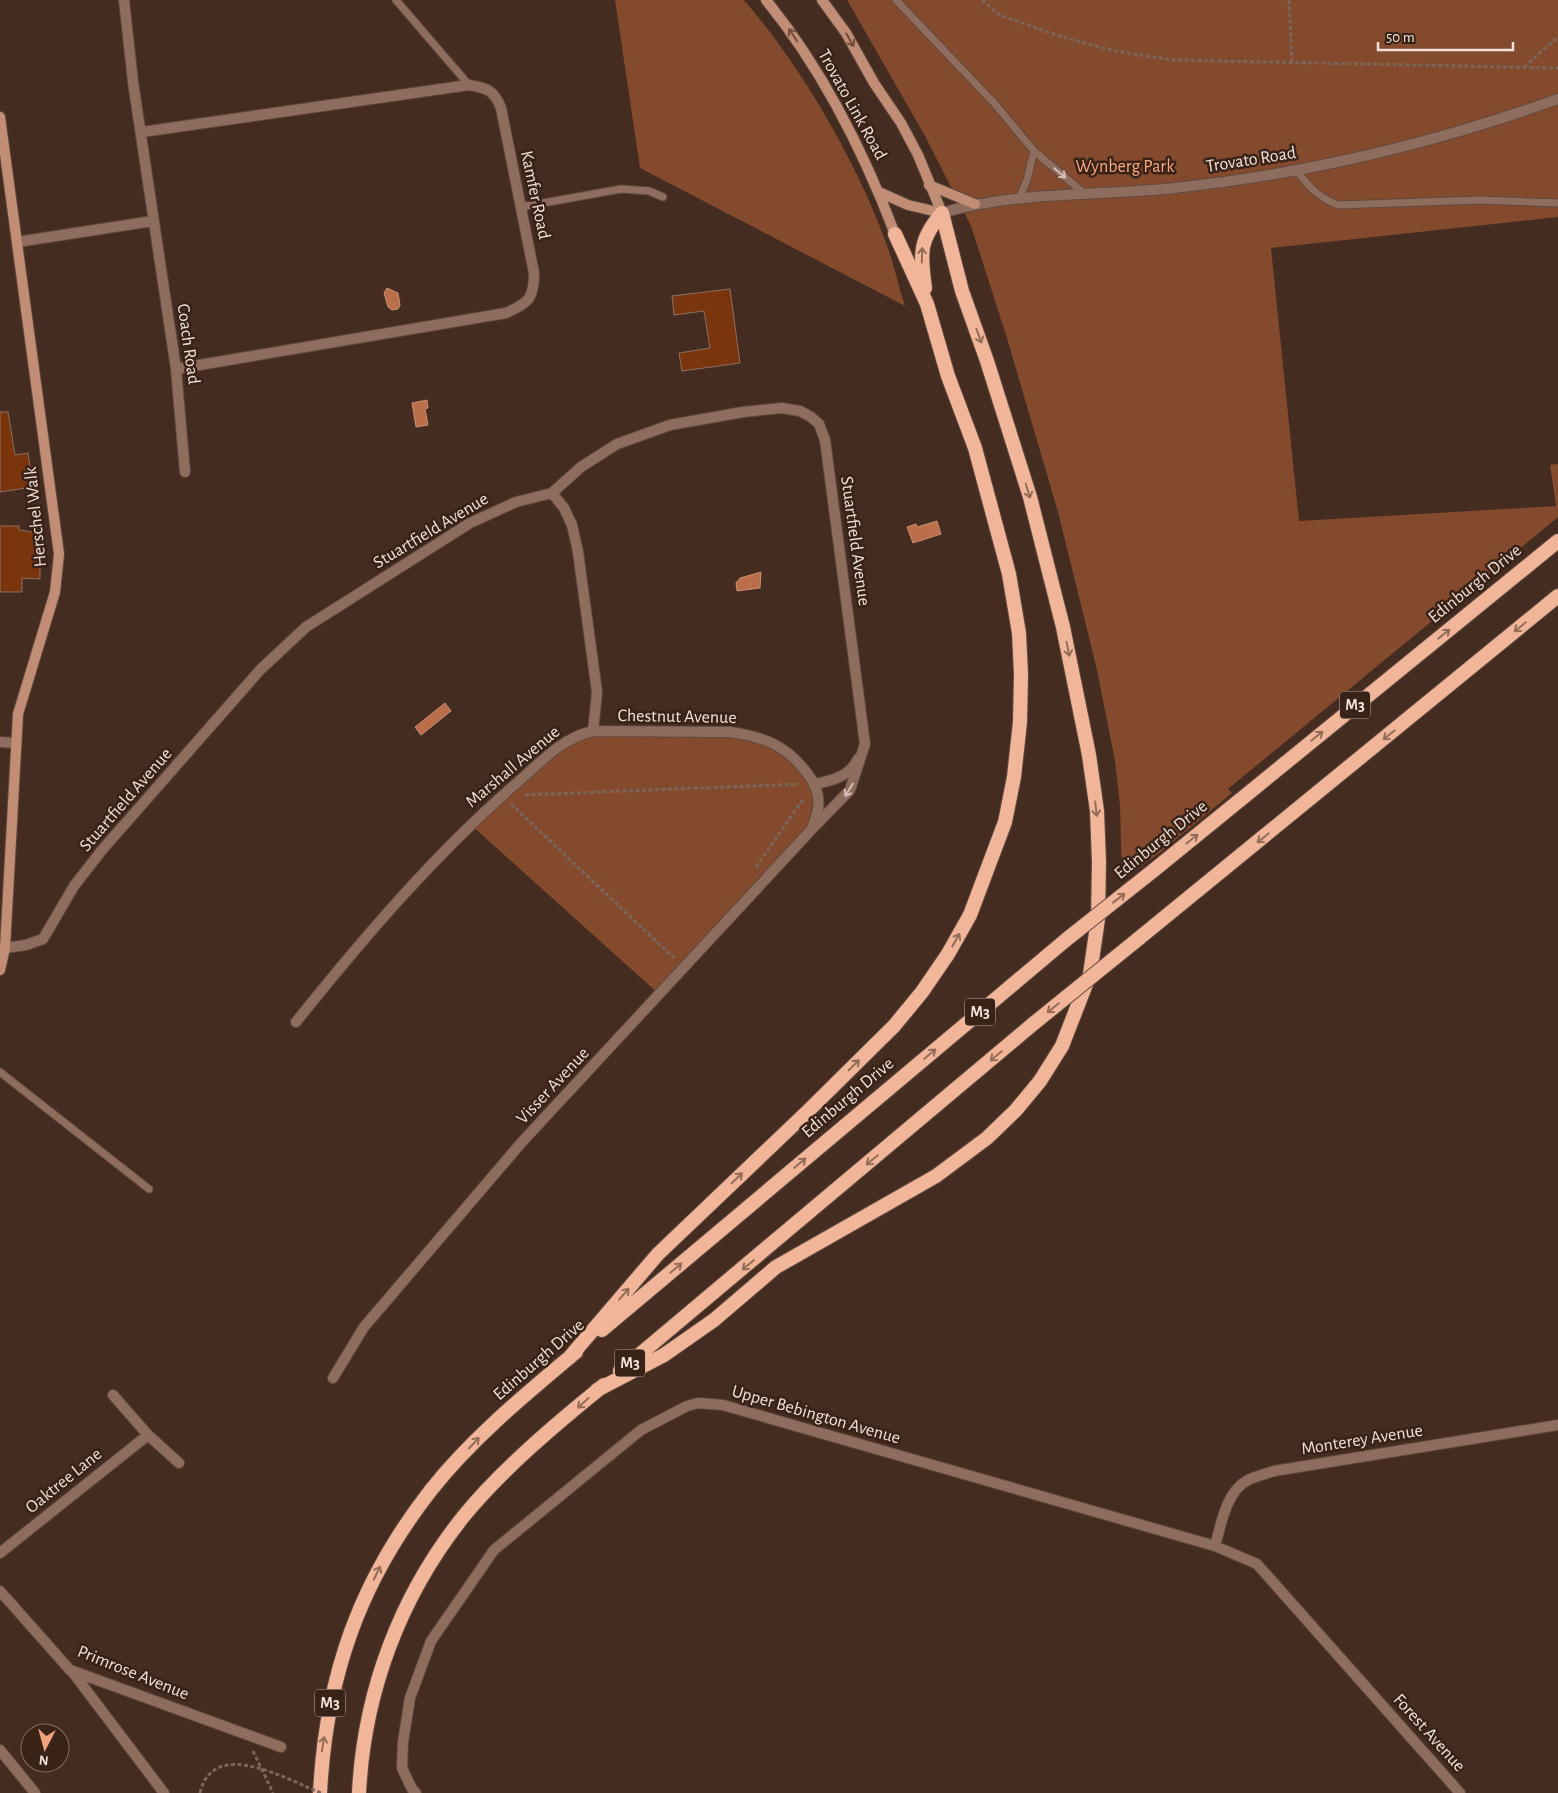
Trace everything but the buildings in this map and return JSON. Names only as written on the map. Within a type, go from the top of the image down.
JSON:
[{"type":"highway","points":[[927,304],[921,250],[928,229],[942,213]]},
{"type":"highway","points":[[597,1390],[664,1355],[714,1320],[776,1267],[936,1176],[988,1138],[1016,1110],[1040,1081],[1062,1046],[1090,974],[1098,919],[1099,862],[1097,811],[1089,755],[1063,627],[1030,497],[988,362],[962,290],[942,213]]},
{"type":"highway","points":[[569,1358],[658,1254],[828,1092],[894,1026],[922,992],[948,954],[970,915],[1005,822],[1014,776],[1020,722],[1019,633],[1009,574],[975,448],[948,376],[927,304],[895,234]]},
{"type":"highway","name":"Edinburgh Drive","points":[[320,1793],[322,1752],[332,1689],[356,1616],[386,1554],[431,1489],[478,1438],[569,1358],[1067,939],[1558,541]]},
{"type":"highway","name":"M3","points":[[359,1793],[361,1760],[367,1721],[385,1655],[399,1621],[426,1568],[464,1516],[502,1476],[597,1390],[1033,1024],[1558,596]]},
{"type":"main road","name":"Trovato Link Road","points":[[766,0],[792,32],[861,150],[895,234]]},
{"type":"main road","name":"Trovato Link Road","points":[[822,0],[846,33],[874,83],[901,123],[918,155],[942,213]]},
{"type":"main road","name":"Herschel Walk","points":[[0,118],[60,554],[55,592],[20,702],[15,743],[5,948],[0,970]]},
{"type":"main road","points":[[929,185],[975,204]]},
{"type":"main road","points":[[879,192],[897,201],[942,213]]},
{"type":"street","name":"Coach Road","points":[[124,0],[133,82],[176,369],[185,472]]},
{"type":"street","name":"Kamfer Road","points":[[142,132],[469,85],[486,88],[497,97],[534,273],[534,289],[529,300],[506,313],[176,369]]},
{"type":"street","name":"Trovato Road","points":[[942,213],[975,204],[1176,188],[1296,170],[1480,125],[1558,99]]},
{"type":"street","points":[[17,242],[153,221]]},
{"type":"street","name":"Stuartfield Avenue","points":[[5,948],[26,945],[43,938],[74,886],[102,850],[260,670],[306,627],[470,523],[516,502],[552,493],[581,467],[617,444],[670,425],[743,412],[782,408],[800,411],[819,424],[825,440],[865,744],[850,790],[812,829]]},
{"type":"street","points":[[552,493],[564,508],[572,525],[578,552],[597,692],[593,731]]},
{"type":"street","name":"Chestnut Avenue","points":[[593,731],[730,732],[753,736],[791,753],[814,784],[818,794],[818,810],[812,829]]},
{"type":"street","name":"Marshall Avenue","points":[[296,1022],[428,869],[466,829],[570,738],[593,731]]},
{"type":"street","points":[[0,742],[15,743]]},
{"type":"street","points":[[814,784],[840,777],[854,766],[865,744]]},
{"type":"street","name":"Visser Avenue","points":[[333,1378],[364,1327],[510,1157],[812,829]]},
{"type":"street","points":[[113,1395],[148,1435],[179,1463]]},
{"type":"street","name":"Upper Bebington Avenue","points":[[416,1793],[412,1789],[402,1768],[403,1742],[410,1698],[431,1641],[494,1550],[641,1430],[687,1406],[698,1403],[723,1405],[1215,1546],[1257,1564],[1372,1695]]},
{"type":"street","name":"Monterey Avenue","points":[[1215,1546],[1232,1497],[1247,1480],[1274,1471],[1558,1425]]},
{"type":"street","name":"Oaktree Lane","points":[[0,1553],[148,1435]]},
{"type":"street","name":"Primrose Avenue","points":[[0,1591],[70,1670],[243,1732],[281,1748]]},
{"type":"street","points":[[70,1670],[164,1793]]},
{"type":"street","name":"Forest Avenue","points":[[1372,1695],[1460,1793]]},
{"type":"street","points":[[0,1750],[35,1793]]},
{"type":"lane","points":[[396,0],[469,85]]},
{"type":"lane","points":[[896,0],[994,104],[1034,151],[1085,194]]},
{"type":"lane","points":[[1019,199],[1027,180],[1034,151]]},
{"type":"lane","points":[[1296,170],[1310,188],[1323,200],[1338,205],[1480,200],[1558,203]]},
{"type":"lane","points":[[521,208],[621,189],[649,190],[663,197]]},
{"type":"lane","points":[[0,1072],[149,1189]]},
{"type":"path","points":[[982,0],[1000,15],[1062,37],[1115,51],[1172,60],[1292,64],[1558,68]]},
{"type":"path","points":[[1289,0],[1292,64]]},
{"type":"path","points":[[1524,67],[1558,37]]},
{"type":"path","points":[[502,796],[814,784]]},
{"type":"path","points":[[502,796],[684,968]]},
{"type":"path","points":[[243,1732],[273,1793]]},
{"type":"path","points":[[200,1793],[213,1771],[222,1766],[236,1763],[264,1770],[320,1793]]},
{"type":"green space","points":[[615,0],[744,0],[766,27],[808,87],[846,152],[877,219],[889,251],[905,306],[640,168]]},
{"type":"green space","name":"Wynberg Park","points":[[847,0],[1558,0],[1558,217],[1271,248],[1299,521],[1556,506],[1550,465],[1558,464],[1558,517],[1228,789],[1232,793],[1158,854],[1122,880],[1120,806],[1115,761],[1097,670],[1058,512],[1006,335],[971,226],[925,136]]},
{"type":"green space","points":[[593,725],[620,733],[724,732],[757,739],[789,754],[817,792],[810,830],[660,995],[471,825],[563,739]]},
{"type":"shaded area","points":[[387,288],[398,293],[400,305],[398,309],[392,310],[388,307],[384,293]]},
{"type":"shaded area","points":[[427,400],[428,408],[425,409],[428,425],[416,427],[412,403]]},
{"type":"shaded area","points":[[937,521],[941,534],[913,543],[907,527],[916,524],[917,527]]},
{"type":"shaded area","points":[[761,572],[760,588],[737,591],[736,583],[740,578]]},
{"type":"shaded area","points":[[445,703],[451,711],[421,735],[415,727]]}]
